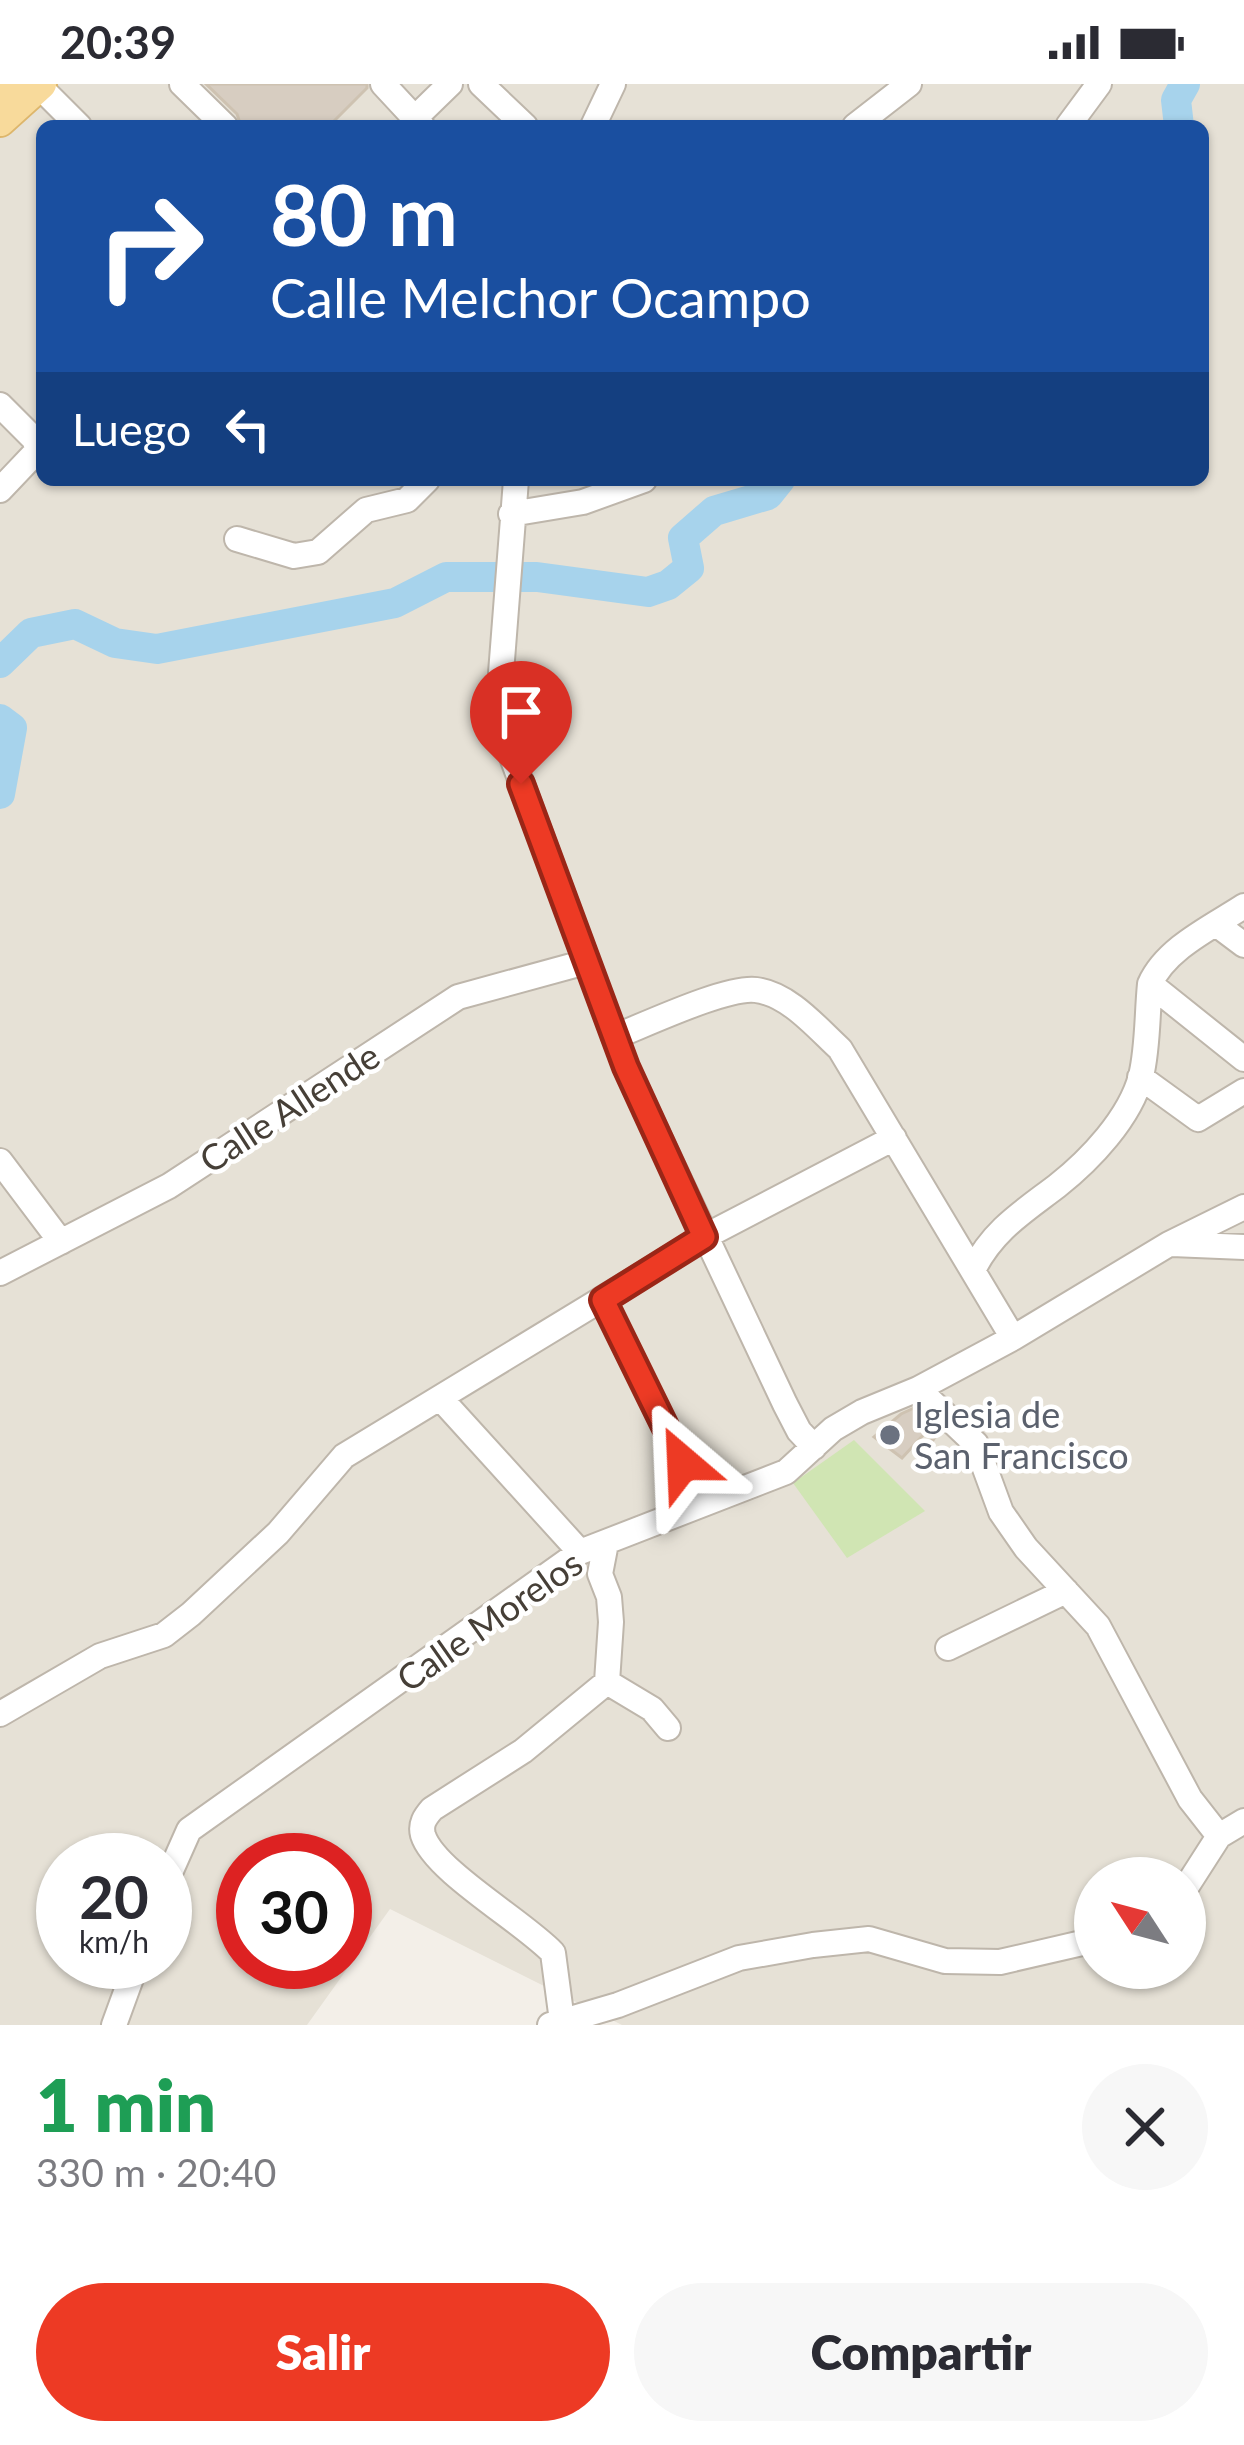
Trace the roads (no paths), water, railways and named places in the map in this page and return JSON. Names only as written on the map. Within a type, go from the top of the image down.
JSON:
[{"type":"main road","points":[[0,122],[40,85]]},
{"type":"street","points":[[182,84],[219,120]]},
{"type":"street","points":[[383,84],[417,120]]},
{"type":"street","points":[[421,120],[450,84]]},
{"type":"street","points":[[481,84],[519,120]]},
{"type":"street","points":[[596,120],[613,84]]},
{"type":"street","points":[[863,120],[909,84]]},
{"type":"street","points":[[1072,120],[1099,84]]},
{"type":"street","points":[[40,85],[73,120]]},
{"type":"street","points":[[0,405],[36,445]]},
{"type":"street","points":[[0,490],[36,452]]},
{"type":"street","points":[[237,539],[294,556],[318,552],[366,510],[407,500],[421,486]]},
{"type":"street","points":[[515,486],[501,673],[509,749],[614,1036],[792,1418],[814,1447]]},
{"type":"street","points":[[511,517],[583,502],[627,486]]},
{"type":"street","points":[[974,1270],[986,1244],[1074,1171],[1106,1137],[1140,1077],[1150,984],[1169,956],[1244,906]]},
{"type":"street","points":[[1216,924],[1244,945]]},
{"type":"street","name":"Calle Allende","points":[[0,1273],[169,1186],[458,997],[586,962]]},
{"type":"street","points":[[1150,984],[1244,1059]]},
{"type":"street","points":[[614,1036],[734,992],[756,990],[778,997],[840,1049],[1013,1338]]},
{"type":"street","points":[[1140,1077],[1198,1120],[1244,1091]]},
{"type":"street","points":[[0,1714],[100,1656],[164,1635],[278,1533],[344,1456],[704,1237],[894,1138]]},
{"type":"street","points":[[0,1161],[61,1242]]},
{"type":"street","name":"Calle Morelos","points":[[188,1833],[580,1552],[786,1472],[833,1429],[862,1412],[918,1390],[1169,1244],[1244,1207]]},
{"type":"street","points":[[1169,1244],[1244,1246]]},
{"type":"street","points":[[603,1300],[704,1504]]},
{"type":"street","points":[[918,1390],[976,1444],[1001,1511],[1026,1548],[1098,1626],[1190,1799],[1220,1836]]},
{"type":"street","points":[[442,1400],[580,1552]]},
{"type":"street","points":[[606,1543],[600,1574],[609,1597],[611,1622],[607,1682],[553,1729],[432,1809],[422,1821],[430,1848],[447,1867],[553,1953],[556,2023],[618,2005],[739,1958],[813,1945],[869,1939],[945,1961],[1000,1962],[1074,1945]]},
{"type":"street","points":[[948,1648],[1066,1591]]},
{"type":"street","points":[[607,1682],[652,1709],[668,1728]]},
{"type":"street","points":[[1206,1857],[1220,1836],[1244,1821]]},
{"type":"street","points":[[114,2025],[127,1989]]},
{"type":"waterway","points":[[1178,120],[1176,100],[1185,84]]},
{"type":"waterway","points":[[0,663],[31,633],[75,624],[115,643],[157,649],[395,603],[446,577],[537,577],[648,592],[668,585],[689,568],[683,538],[714,511],[768,495],[775,486]]},
{"type":"waterway","points":[[0,719],[12,728],[0,794]]},
{"type":"place","name":"Iglesia de San Francisco","points":[[890,1435]]}]
